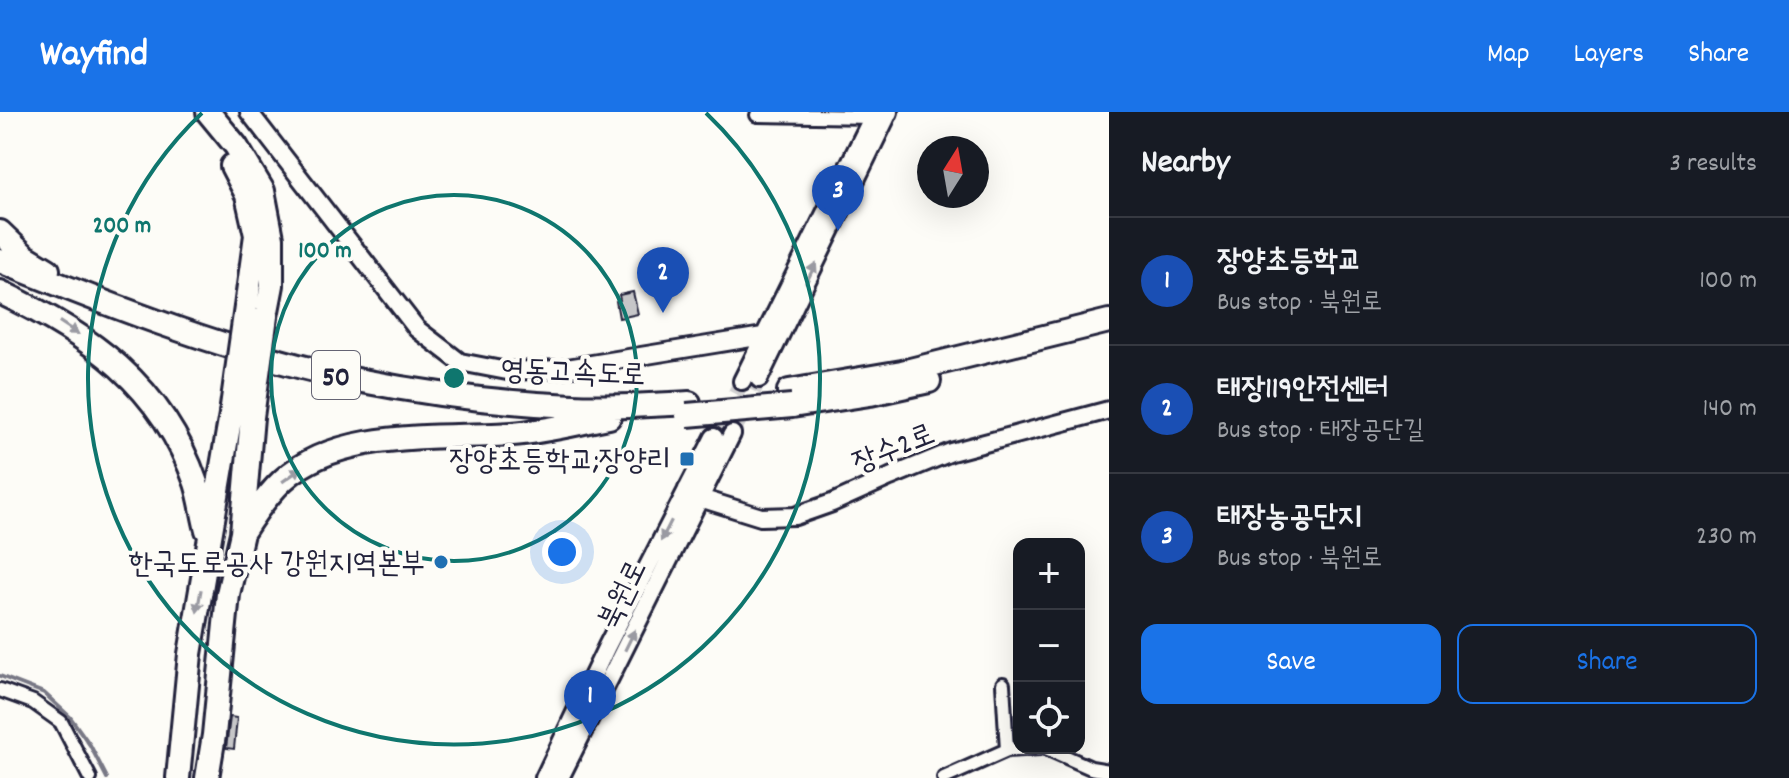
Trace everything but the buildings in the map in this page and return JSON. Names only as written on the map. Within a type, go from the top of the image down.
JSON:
[{"type":"highway","points":[[178,778],[190,654],[209,541],[242,416],[256,312],[256,235],[247,195],[225,154],[189,112]]},
{"type":"highway","points":[[208,112],[236,146],[263,191],[272,238],[272,285],[256,312]]},
{"type":"highway","points":[[0,232],[25,256],[97,300]]},
{"type":"highway","name":"영동고속도로","points":[[0,261],[97,300],[221,343],[357,380],[444,394],[575,406],[688,409]]},
{"type":"highway","name":"영동고속도로","points":[[0,276],[127,325],[291,377],[370,395],[515,415],[609,417],[791,398],[870,394],[1109,337]]},
{"type":"highway","points":[[0,292],[62,323],[102,351],[145,393],[182,450],[197,485],[209,541]]},
{"type":"highway","name":"영동고속도로","points":[[791,398],[1109,321]]},
{"type":"highway","points":[[207,778],[228,594],[242,533],[242,416]]},
{"type":"highway","points":[[242,533],[262,502],[286,478],[313,461],[343,448],[380,440],[516,434],[609,417]]},
{"type":"street","points":[[249,112],[417,329],[460,362],[507,371],[561,369],[770,340]]},
{"type":"street","points":[[750,380],[880,116],[757,115]]},
{"type":"street","name":"장수2로","points":[[694,494],[761,517],[795,516],[951,452],[1109,410]]},
{"type":"street","name":"북원로","points":[[560,778],[588,707],[694,494],[732,434]]},
{"type":"street","name":"북원로","points":[[694,494],[714,437]]},
{"type":"street","points":[[1003,684],[1007,750]]},
{"type":"street","points":[[0,690],[33,702],[61,722],[90,778]]},
{"type":"street","name":"북원로","points":[[544,778],[588,707]]},
{"type":"street","points":[[944,778],[1013,750]]},
{"type":"street","points":[[1057,754],[1091,768],[1109,771]]},
{"type":"waterway","points":[[0,676],[44,693],[70,717],[90,745],[107,778]]},
{"type":"tunnel","points":[[732,434],[759,379]]},
{"type":"tunnel","points":[[714,437],[742,381]]},
{"type":"place","name":"태장농공단지","points":[[838,231]]},
{"type":"place","name":"태장119안전센터","points":[[663,313]]},
{"type":"place","name":"장양초등학교;장양리","points":[[687,459]]},
{"type":"place","name":"한국도로공사 강원지역본부","points":[[441,562]]},
{"type":"place","name":"장양초등학교","points":[[590,736]]}]
